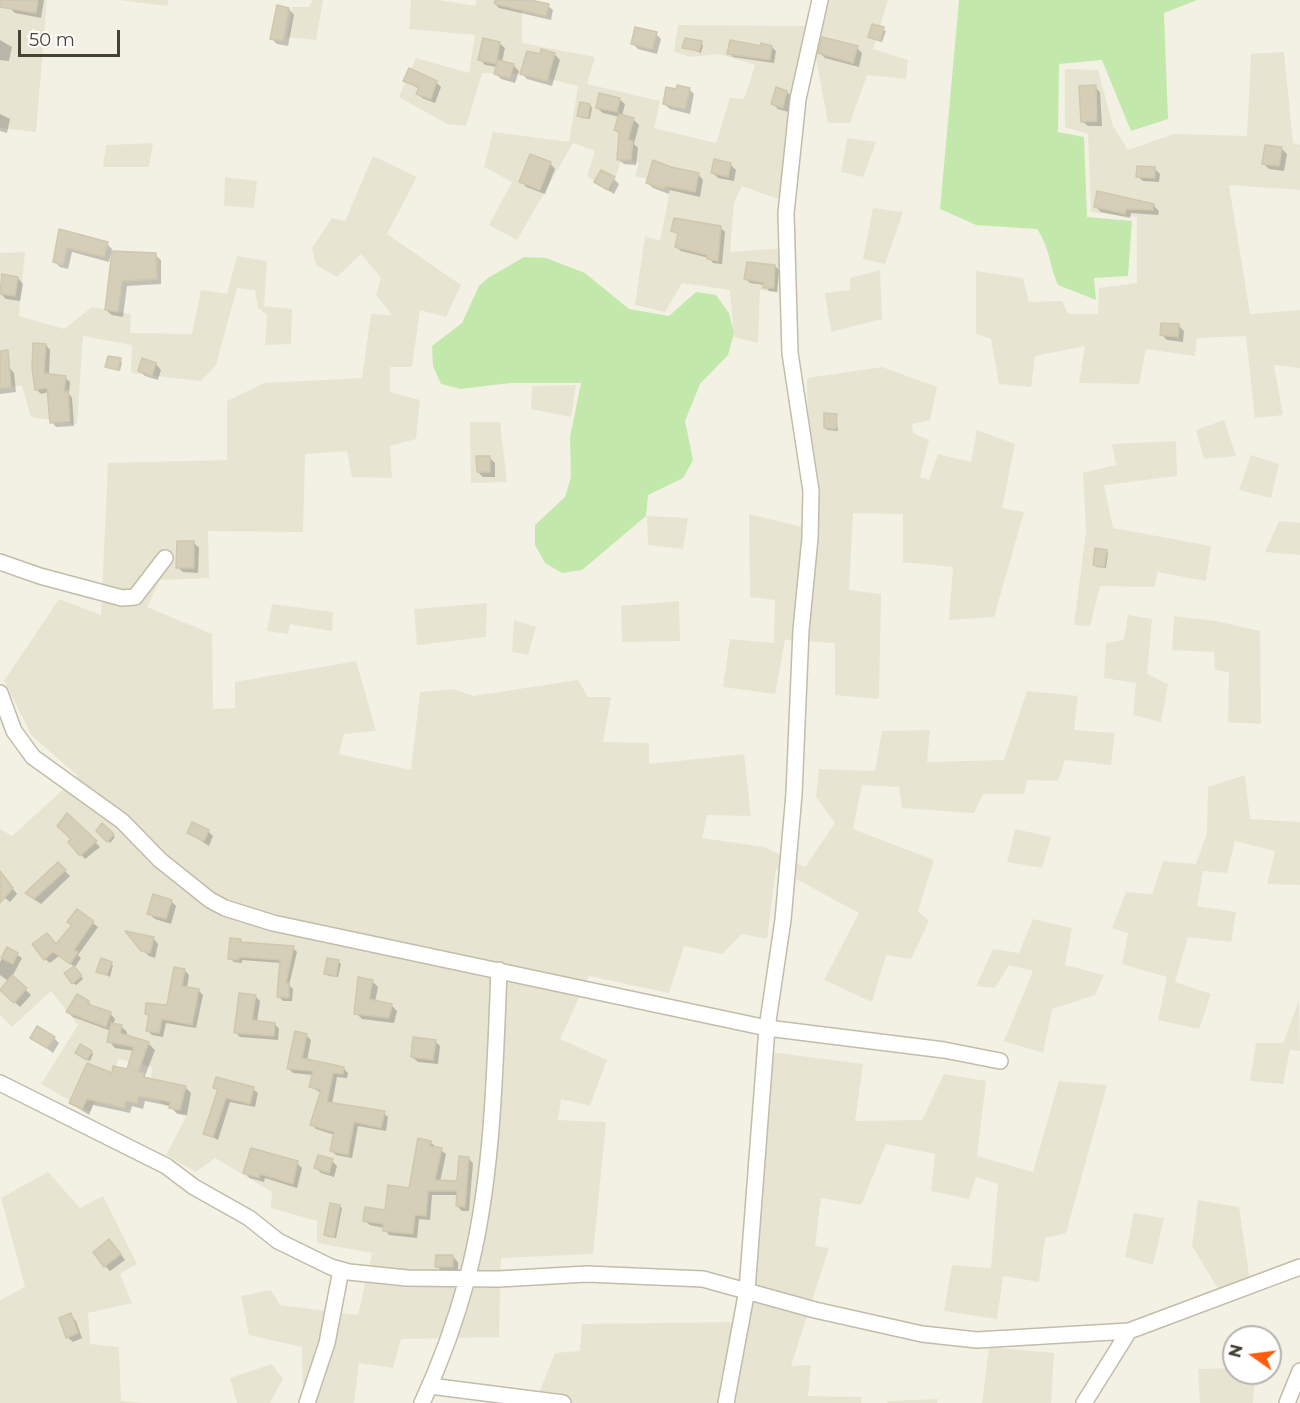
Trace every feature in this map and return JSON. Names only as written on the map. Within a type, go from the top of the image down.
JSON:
[{"type":"street","points":[[726,1403],[747,1290],[767,1028],[784,909],[798,735],[801,630],[810,538],[811,491],[790,353],[786,213],[798,99],[820,0]]},
{"type":"street","points":[[0,561],[40,576],[122,598],[135,597],[165,558]]},
{"type":"street","points":[[0,693],[14,731],[26,750],[122,822],[160,860],[217,904],[273,922],[767,1028],[944,1050],[1000,1061]]},
{"type":"street","points":[[422,1403],[467,1279],[487,1157],[499,970]]},
{"type":"street","points":[[0,1083],[166,1166],[249,1218],[278,1241],[341,1270],[407,1278],[467,1279],[587,1274],[703,1279],[815,1310],[922,1334],[977,1340],[1130,1331],[1300,1267]]},
{"type":"street","points":[[307,1403],[327,1343],[341,1270]]},
{"type":"street","points":[[1084,1403],[1130,1331]]},
{"type":"street","points":[[1287,1403],[1300,1371]]},
{"type":"street","points":[[430,1386],[563,1403]]},
{"type":"shaded area","points":[[0,0],[47,0],[36,132],[0,128]]},
{"type":"shaded area","points":[[119,0],[168,0],[168,6]]},
{"type":"shaded area","points":[[313,0],[323,0],[316,40],[287,37],[292,7],[309,7]]},
{"type":"shaded area","points":[[411,0],[438,0],[475,6],[477,0],[522,0],[522,43],[595,57],[587,84],[660,101],[654,128],[716,143],[730,98],[744,99],[755,65],[719,54],[692,57],[674,52],[678,25],[818,26],[824,0],[888,0],[873,49],[908,60],[906,79],[867,75],[850,123],[828,123],[816,58],[802,74],[781,200],[742,186],[734,202],[730,252],[785,248],[784,293],[760,290],[758,343],[734,337],[730,290],[682,283],[665,312],[635,305],[645,236],[660,241],[671,185],[635,176],[639,163],[622,159],[610,192],[587,176],[595,151],[573,143],[517,240],[489,225],[512,182],[484,167],[493,132],[569,142],[578,86],[529,74],[482,73],[466,126],[447,124],[399,97],[416,58],[469,73],[475,35],[409,29]]},
{"type":"shaded area","points":[[1284,52],[1293,143],[1300,145],[1300,190],[1229,185],[1250,314],[1300,310],[1300,368],[1274,365],[1283,415],[1255,418],[1246,336],[1197,338],[1195,356],[1146,349],[1139,384],[1079,383],[1085,346],[1035,356],[1031,387],[999,384],[991,339],[976,334],[976,271],[1023,278],[1029,302],[1062,301],[1068,314],[1098,314],[1099,288],[1137,283],[1137,217],[1091,212],[1088,134],[1065,127],[1065,69],[1098,70],[1113,126],[1128,150],[1174,134],[1247,136],[1251,54]]},
{"type":"shaded area","points":[[847,138],[876,142],[863,177],[841,172]]},
{"type":"shaded area","points":[[153,143],[149,167],[103,167],[106,145]]},
{"type":"shaded area","points":[[373,156],[417,177],[387,234],[461,285],[446,317],[420,310],[412,367],[390,367],[390,392],[420,400],[416,439],[390,446],[392,478],[352,477],[347,451],[305,454],[303,532],[208,531],[209,578],[160,580],[147,607],[212,634],[213,709],[235,708],[235,682],[356,661],[376,731],[344,734],[339,754],[411,770],[420,692],[453,689],[473,696],[578,680],[588,697],[611,697],[603,742],[649,743],[649,764],[744,754],[751,816],[707,815],[702,838],[764,847],[805,867],[835,823],[816,797],[819,769],[875,771],[882,731],[930,730],[927,762],[1004,760],[1027,691],[1078,696],[1074,730],[1115,733],[1111,765],[1065,760],[1058,781],[1027,780],[1024,794],[983,794],[974,813],[902,808],[899,787],[862,785],[853,829],[934,860],[918,911],[929,921],[911,959],[886,955],[872,1002],[824,980],[859,913],[776,868],[767,939],[742,934],[722,954],[684,946],[669,993],[589,976],[560,1039],[607,1060],[590,1106],[561,1099],[558,1120],[606,1122],[593,1254],[501,1258],[499,1337],[401,1339],[393,1368],[359,1363],[354,1403],[316,1403],[303,1400],[302,1347],[249,1335],[241,1296],[271,1290],[280,1305],[358,1315],[372,1253],[317,1243],[317,1221],[271,1208],[272,1192],[215,1158],[196,1172],[166,1155],[186,1117],[150,1096],[152,1067],[119,1059],[90,1112],[41,1084],[78,1025],[51,991],[12,1027],[0,1015],[0,829],[12,836],[78,776],[32,736],[4,681],[59,599],[101,615],[108,463],[227,460],[227,401],[264,383],[362,378],[371,314],[392,315],[376,295],[381,278],[361,254],[337,277],[316,265],[312,248],[332,218],[345,221]]},
{"type":"shaded area","points":[[225,177],[257,181],[254,208],[224,206]]},
{"type":"shaded area","points":[[873,208],[903,212],[885,264],[863,259]]},
{"type":"shaded area","points":[[25,252],[19,316],[64,329],[92,307],[131,314],[130,333],[192,334],[201,290],[227,294],[237,256],[267,261],[264,306],[292,309],[291,344],[265,345],[267,315],[258,308],[255,290],[237,288],[216,365],[201,381],[131,373],[132,345],[83,336],[77,424],[31,417],[22,386],[0,388],[0,253]]},
{"type":"shaded area","points":[[880,270],[882,319],[831,332],[825,293],[850,290],[850,278]]},
{"type":"shaded area","points":[[882,367],[937,387],[930,420],[912,424],[913,433],[929,440],[920,477],[929,480],[938,454],[971,462],[977,430],[1015,444],[1002,508],[1024,512],[994,617],[949,620],[953,567],[903,562],[903,514],[853,513],[849,590],[881,594],[879,699],[835,695],[835,643],[785,640],[775,694],[723,687],[730,639],[774,643],[775,600],[750,597],[749,514],[810,529],[807,378]]},
{"type":"shaded area","points":[[576,385],[571,417],[531,409],[532,386]]},
{"type":"shaded area","points":[[1224,420],[1236,456],[1204,459],[1196,430]]},
{"type":"shaded area","points":[[470,422],[500,422],[507,482],[471,483]]},
{"type":"shaded area","points":[[1176,441],[1177,476],[1104,485],[1113,528],[1211,546],[1206,581],[1157,572],[1155,587],[1100,586],[1090,626],[1074,625],[1086,531],[1083,473],[1116,465],[1112,444]]},
{"type":"shaded area","points":[[1251,455],[1279,464],[1271,498],[1239,490]]},
{"type":"shaded area","points":[[647,516],[688,518],[683,549],[648,545]]},
{"type":"shaded area","points":[[1279,521],[1300,523],[1300,555],[1265,552]]},
{"type":"shaded area","points":[[679,601],[680,641],[622,642],[621,606]]},
{"type":"shaded area","points":[[487,603],[486,637],[417,645],[414,609]]},
{"type":"shaded area","points":[[272,604],[333,612],[332,631],[290,624],[288,634],[267,631]]},
{"type":"shaded area","points":[[1128,615],[1152,619],[1147,674],[1168,684],[1161,722],[1133,715],[1136,683],[1104,678],[1106,643],[1124,640]]},
{"type":"shaded area","points":[[1174,616],[1216,621],[1260,631],[1261,724],[1228,722],[1229,672],[1215,670],[1214,652],[1172,650]]},
{"type":"shaded area","points":[[514,620],[536,627],[528,655],[512,652]]},
{"type":"shaded area","points":[[1245,775],[1250,819],[1300,822],[1300,885],[1267,884],[1275,851],[1235,841],[1227,873],[1203,871],[1197,906],[1236,912],[1231,942],[1188,937],[1175,982],[1211,994],[1199,1029],[1158,1020],[1167,977],[1122,964],[1128,933],[1112,928],[1126,892],[1152,894],[1163,861],[1196,864],[1207,833],[1208,787]]},
{"type":"shaded area","points":[[1015,829],[1051,837],[1042,868],[1007,862]]},
{"type":"shaded area","points":[[1033,919],[1072,928],[1065,965],[1104,975],[1095,995],[1052,1009],[1043,1053],[1004,1041],[1033,971],[1009,965],[995,988],[976,986],[993,949],[1019,953]]},
{"type":"shaded area","points":[[1299,1000],[1300,1051],[1290,1050],[1283,1084],[1250,1081],[1256,1043],[1283,1043]]},
{"type":"shaded area","points":[[770,1052],[863,1064],[855,1121],[922,1120],[944,1074],[986,1081],[977,1156],[1033,1172],[1059,1081],[1107,1085],[1066,1233],[1045,1238],[1039,1282],[1003,1276],[997,1319],[944,1311],[952,1265],[991,1268],[998,1184],[976,1177],[969,1199],[931,1191],[935,1154],[886,1144],[861,1205],[821,1198],[815,1246],[829,1248],[791,1366],[811,1365],[808,1396],[862,1397],[861,1403],[535,1403],[555,1353],[580,1351],[582,1324],[737,1322]]},
{"type":"shaded area","points":[[48,1172],[80,1208],[103,1196],[137,1264],[120,1274],[132,1303],[88,1313],[90,1344],[119,1347],[121,1401],[143,1403],[0,1403],[0,1300],[25,1287],[1,1198]]},
{"type":"shaded area","points":[[1198,1200],[1239,1207],[1250,1281],[1220,1292],[1192,1246]]},
{"type":"shaded area","points":[[1134,1213],[1164,1218],[1153,1265],[1125,1257]]},
{"type":"shaded area","points":[[989,1347],[1054,1353],[1051,1403],[982,1403]]},
{"type":"shaded area","points":[[272,1364],[283,1379],[270,1403],[237,1403],[230,1378]]},
{"type":"shaded area","points":[[1222,1368],[1222,1385],[1254,1385],[1253,1403],[1200,1403],[1198,1369]]},
{"type":"shaded area","points":[[938,1399],[937,1403],[887,1403],[888,1401]]},
{"type":"green space","points":[[959,0],[1197,0],[1164,13],[1168,119],[1131,131],[1102,60],[1059,64],[1058,132],[1084,137],[1087,217],[1132,221],[1128,276],[1094,278],[1096,300],[1058,285],[1037,229],[976,225],[940,209]]},
{"type":"green space","points":[[524,257],[546,258],[585,273],[629,309],[669,316],[696,292],[716,295],[729,313],[734,333],[728,355],[700,384],[685,421],[693,460],[683,478],[648,495],[646,516],[582,570],[562,573],[545,563],[535,545],[535,525],[565,497],[571,477],[570,437],[581,383],[510,383],[461,389],[441,384],[433,366],[432,346],[462,323],[479,286],[488,278]]},
{"type":"building","points":[[0,0],[38,0],[36,13],[0,7]]},
{"type":"building","points":[[495,0],[530,0],[549,4],[546,16],[495,4]]},
{"type":"building","points":[[277,5],[289,8],[283,41],[270,39]]},
{"type":"building","points":[[872,24],[884,27],[880,41],[868,37]]},
{"type":"building","points":[[635,27],[657,32],[652,49],[631,44]]},
{"type":"building","points":[[822,37],[858,46],[853,63],[818,53]]},
{"type":"building","points":[[483,38],[500,42],[496,64],[478,60]]},
{"type":"building","points":[[685,38],[702,41],[699,51],[682,48]]},
{"type":"building","points":[[730,40],[772,46],[770,60],[727,54]]},
{"type":"building","points":[[541,49],[555,53],[547,81],[520,74],[527,51],[540,54]]},
{"type":"building","points":[[498,60],[514,64],[510,78],[494,74]]},
{"type":"building","points":[[409,68],[437,81],[431,99],[416,94],[419,87],[403,81]]},
{"type":"building","points":[[677,85],[690,88],[685,109],[663,104],[666,87],[676,89]]},
{"type":"building","points":[[1096,85],[1097,121],[1081,122],[1079,86]]},
{"type":"building","points":[[776,87],[787,91],[783,108],[771,104]]},
{"type":"building","points":[[599,93],[620,98],[617,112],[596,108]]},
{"type":"building","points":[[580,102],[590,104],[588,118],[577,116]]},
{"type":"building","points":[[619,114],[634,118],[628,140],[633,141],[631,160],[617,160],[619,132],[614,130]]},
{"type":"building","points":[[1265,145],[1282,147],[1279,166],[1262,164]]},
{"type":"building","points":[[530,154],[551,162],[540,190],[519,182]]},
{"type":"building","points":[[714,159],[731,163],[728,177],[711,173]]},
{"type":"building","points":[[653,160],[671,167],[699,173],[695,192],[665,186],[664,189],[646,183]]},
{"type":"building","points":[[1137,166],[1155,167],[1155,178],[1136,177]]},
{"type":"building","points":[[601,170],[615,177],[608,190],[594,182]]},
{"type":"building","points":[[1097,191],[1154,204],[1153,210],[1126,209],[1125,214],[1094,207]]},
{"type":"building","points":[[674,218],[721,226],[718,261],[707,259],[707,255],[675,247],[678,233],[671,231]]},
{"type":"building","points":[[59,229],[108,242],[104,257],[67,248],[63,265],[53,262]]},
{"type":"building","points":[[112,251],[156,253],[157,279],[122,281],[118,312],[105,310]]},
{"type":"building","points":[[747,262],[775,265],[774,288],[763,288],[764,283],[744,279]]},
{"type":"building","points":[[2,274],[18,277],[15,296],[0,294]]},
{"type":"building","points":[[1161,323],[1179,324],[1178,337],[1160,335]]},
{"type":"building","points":[[33,343],[46,344],[44,373],[66,376],[64,392],[68,391],[70,421],[50,423],[47,388],[35,390],[32,368]]},
{"type":"building","points":[[8,350],[11,387],[0,388],[0,351]]},
{"type":"building","points":[[108,356],[121,358],[118,370],[105,367]]},
{"type":"building","points":[[142,358],[156,363],[152,376],[138,371]]},
{"type":"building","points":[[824,413],[837,414],[836,429],[824,428]]},
{"type":"building","points":[[476,456],[490,456],[490,472],[477,472]]},
{"type":"building","points":[[177,541],[194,541],[194,568],[176,568]]},
{"type":"building","points":[[1095,548],[1107,550],[1104,567],[1093,565]]},
{"type":"building","points":[[67,813],[97,841],[80,856],[68,842],[71,839],[57,826]]},
{"type":"building","points":[[192,822],[209,830],[204,841],[187,833]]},
{"type":"building","points":[[102,823],[114,834],[107,842],[96,831]]},
{"type":"building","points":[[58,862],[66,870],[34,899],[25,893]]},
{"type":"building","points":[[0,871],[13,888],[0,903]]},
{"type":"building","points":[[153,894],[172,900],[166,919],[147,914]]},
{"type":"building","points":[[77,909],[94,921],[74,950],[78,952],[70,964],[53,952],[44,960],[32,944],[47,933],[56,944],[72,925],[67,922]]},
{"type":"building","points":[[125,931],[154,937],[150,953],[141,951]]},
{"type":"building","points":[[230,938],[241,939],[240,942],[294,946],[286,983],[289,983],[289,998],[277,997],[280,960],[239,957],[239,960],[228,959]]},
{"type":"building","points":[[7,947],[18,953],[13,964],[1,958]]},
{"type":"building","points":[[101,958],[112,962],[107,975],[96,972]]},
{"type":"building","points":[[327,958],[339,960],[336,976],[324,974]]},
{"type":"building","points":[[74,966],[82,976],[72,984],[64,973]]},
{"type":"building","points":[[174,967],[185,969],[182,986],[199,989],[192,1025],[162,1019],[159,1033],[146,1031],[149,1015],[145,1014],[146,1003],[167,1005]]},
{"type":"building","points":[[12,975],[27,988],[14,1003],[0,990]]},
{"type":"building","points":[[358,977],[373,980],[369,999],[392,1004],[389,1018],[354,1014]]},
{"type":"building","points":[[239,993],[256,995],[252,1020],[275,1023],[274,1036],[234,1033]]},
{"type":"building","points":[[77,994],[89,1001],[87,1004],[111,1012],[106,1027],[66,1012]]},
{"type":"building","points":[[111,1023],[122,1025],[120,1033],[149,1042],[138,1072],[144,1073],[143,1077],[186,1086],[180,1110],[169,1108],[170,1102],[139,1096],[137,1103],[126,1101],[124,1108],[87,1099],[82,1109],[69,1103],[87,1063],[112,1073],[113,1066],[127,1069],[134,1047],[107,1042]]},
{"type":"building","points":[[37,1026],[55,1037],[47,1048],[30,1038]]},
{"type":"building","points":[[295,1031],[307,1034],[302,1058],[344,1067],[343,1074],[333,1073],[327,1102],[385,1111],[381,1128],[354,1122],[348,1155],[330,1151],[334,1132],[310,1125],[321,1090],[309,1087],[313,1071],[287,1069]]},
{"type":"building","points":[[413,1037],[436,1040],[433,1060],[411,1057]]},
{"type":"building","points":[[80,1044],[92,1051],[87,1060],[75,1053]]},
{"type":"building","points":[[216,1077],[254,1087],[250,1104],[226,1098],[213,1137],[203,1134],[218,1089],[213,1088]]},
{"type":"building","points":[[418,1138],[431,1141],[430,1146],[442,1148],[435,1180],[457,1181],[459,1156],[469,1157],[465,1207],[456,1206],[457,1191],[428,1191],[426,1216],[415,1215],[413,1234],[383,1231],[383,1224],[363,1221],[365,1207],[385,1210],[388,1185],[409,1188]]},
{"type":"building","points":[[251,1148],[298,1161],[293,1184],[260,1174],[259,1178],[243,1173]]},
{"type":"building","points":[[318,1155],[333,1159],[329,1173],[314,1168]]},
{"type":"building","points":[[330,1203],[340,1205],[334,1237],[324,1235]]},
{"type":"building","points":[[109,1239],[121,1254],[104,1267],[93,1252]]},
{"type":"building","points":[[436,1255],[453,1255],[453,1267],[435,1267]]},
{"type":"building","points":[[71,1313],[78,1333],[66,1338],[59,1318]]}]
